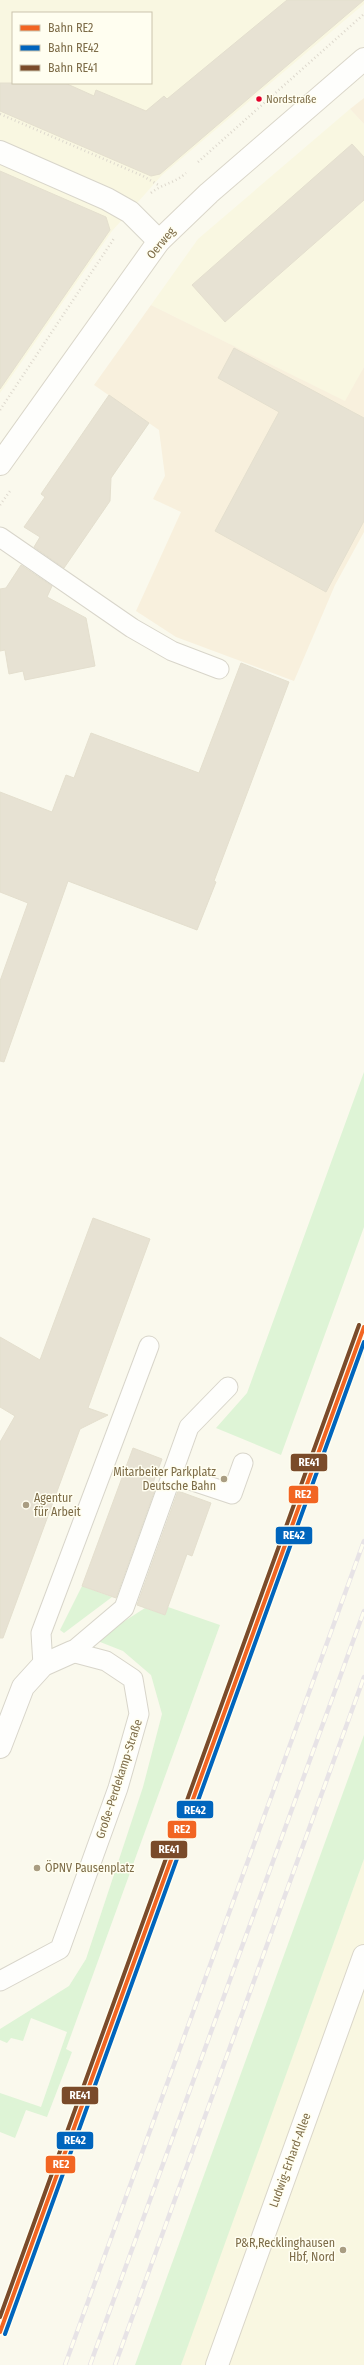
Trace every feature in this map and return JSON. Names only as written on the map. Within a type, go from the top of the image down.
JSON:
[{"type":"main road","name":"Oerweg","points":[[0,464],[159,241],[209,193],[364,59]]},
{"type":"main road","points":[[0,152],[107,199],[130,212],[159,241]]},
{"type":"main road","points":[[0,1747],[7,1703],[43,1665],[72,1652]]},
{"type":"main road","name":"Ludwig-Erhard-Allee","points":[[217,2365],[364,1956]]},
{"type":"lane","points":[[0,537],[132,628],[172,652],[219,669]]},
{"type":"lane","points":[[43,1665],[41,1633],[149,1346]]},
{"type":"lane","points":[[72,1652],[124,1608],[189,1427],[228,1387]]},
{"type":"lane","points":[[172,1474],[232,1494],[243,1463]]},
{"type":"lane","name":"Große-Perdekamp-Straße","points":[[0,1981],[60,1949],[118,1788],[139,1714],[133,1679],[106,1661],[72,1652]]},
{"type":"path","points":[[0,114],[143,176],[160,186]]},
{"type":"path","points":[[0,505],[14,486]]},
{"type":"shaded area","points":[[0,0],[364,0],[364,4],[162,175],[112,231],[0,393]]},
{"type":"shaded area","points":[[364,98],[364,124],[350,109]]},
{"type":"shaded area","points":[[350,109],[364,124],[364,367],[346,402],[151,305],[198,239]]},
{"type":"shaded area","points":[[151,305],[345,401],[364,367],[364,532],[335,585],[294,681],[176,637],[136,611],[181,512],[153,499],[165,476],[159,430],[94,385]]},
{"type":"shaded area","points":[[364,1859],[364,2365],[181,2365],[188,2343]]},
{"type":"green space","points":[[364,1072],[364,1227],[281,1455],[216,1428],[247,1393]]},
{"type":"green space","points":[[82,1586],[112,1597],[64,1633],[60,1630]]},
{"type":"green space","points":[[168,1607],[220,1625],[66,2049],[72,2052],[47,2117],[26,2110],[15,2138],[0,2132],[0,2093],[41,2107],[67,2032],[31,2018],[23,2041],[11,2038],[7,2043],[0,2040],[0,2029],[69,1986],[86,1959],[143,1787],[162,1714],[151,1675],[123,1651],[95,1640],[145,1608],[165,1615]]},
{"type":"green space","points":[[364,1735],[364,1859],[181,2365],[135,2365]]},
{"type":"building","points":[[287,0],[364,0],[160,174],[151,176],[0,111],[0,83],[67,84],[94,96],[96,90],[146,111],[164,96],[167,99]]},
{"type":"building","points":[[352,144],[364,157],[364,200],[225,322],[192,285]]},
{"type":"building","points":[[0,171],[106,217],[110,230],[0,389]]},
{"type":"building","points":[[234,348],[364,418],[364,521],[326,592],[215,531],[279,412],[218,378]]},
{"type":"building","points":[[109,395],[149,423],[111,478],[110,501],[64,568],[34,547],[40,537],[24,527],[45,497],[41,494]]},
{"type":"building","points":[[21,565],[52,586],[47,597],[86,618],[95,666],[25,680],[23,671],[9,674],[5,650],[0,651],[0,589],[6,588]]},
{"type":"building","points":[[241,663],[289,682],[197,930],[68,881],[4,1062],[0,1061],[0,981],[28,903],[0,892],[0,792],[52,812],[66,775],[74,778],[91,733],[199,773]]},
{"type":"building","points":[[93,1218],[150,1239],[88,1408],[108,1415],[80,1429],[3,1638],[0,1638],[0,1442],[15,1416],[0,1407],[0,1337],[40,1360]]},
{"type":"building","points":[[133,1448],[162,1459],[153,1483],[157,1484],[116,1598],[82,1586]]},
{"type":"building","points":[[178,1491],[211,1503],[192,1556],[187,1554],[165,1615],[137,1605]]},
{"type":"railway","points":[[65,2365],[364,1541]]},
{"type":"railway","points":[[90,2365],[364,1611]]},
{"type":"railway","points":[[115,2365],[364,1677]]},
{"type":"rail line","name":"RE41","points":[[0,2317],[359,1325]]},
{"type":"rail line","name":"RE2","points":[[0,2332],[364,1327]]},
{"type":"rail line","name":"RE42","points":[[5,2334],[364,1342]]},
{"type":"place","name":"Nordstraße","points":[[259,99]]},
{"type":"place","name":"Mitarbeiter Parkplatz Deutsche Bahn","points":[[224,1479]]},
{"type":"place","name":"Agentur für Arbeit","points":[[26,1505]]},
{"type":"place","name":"ÖPNV Pausenplatz","points":[[37,1868]]},
{"type":"place","name":"P&R,Recklinghausen Hbf, Nord","points":[[343,2250]]}]
